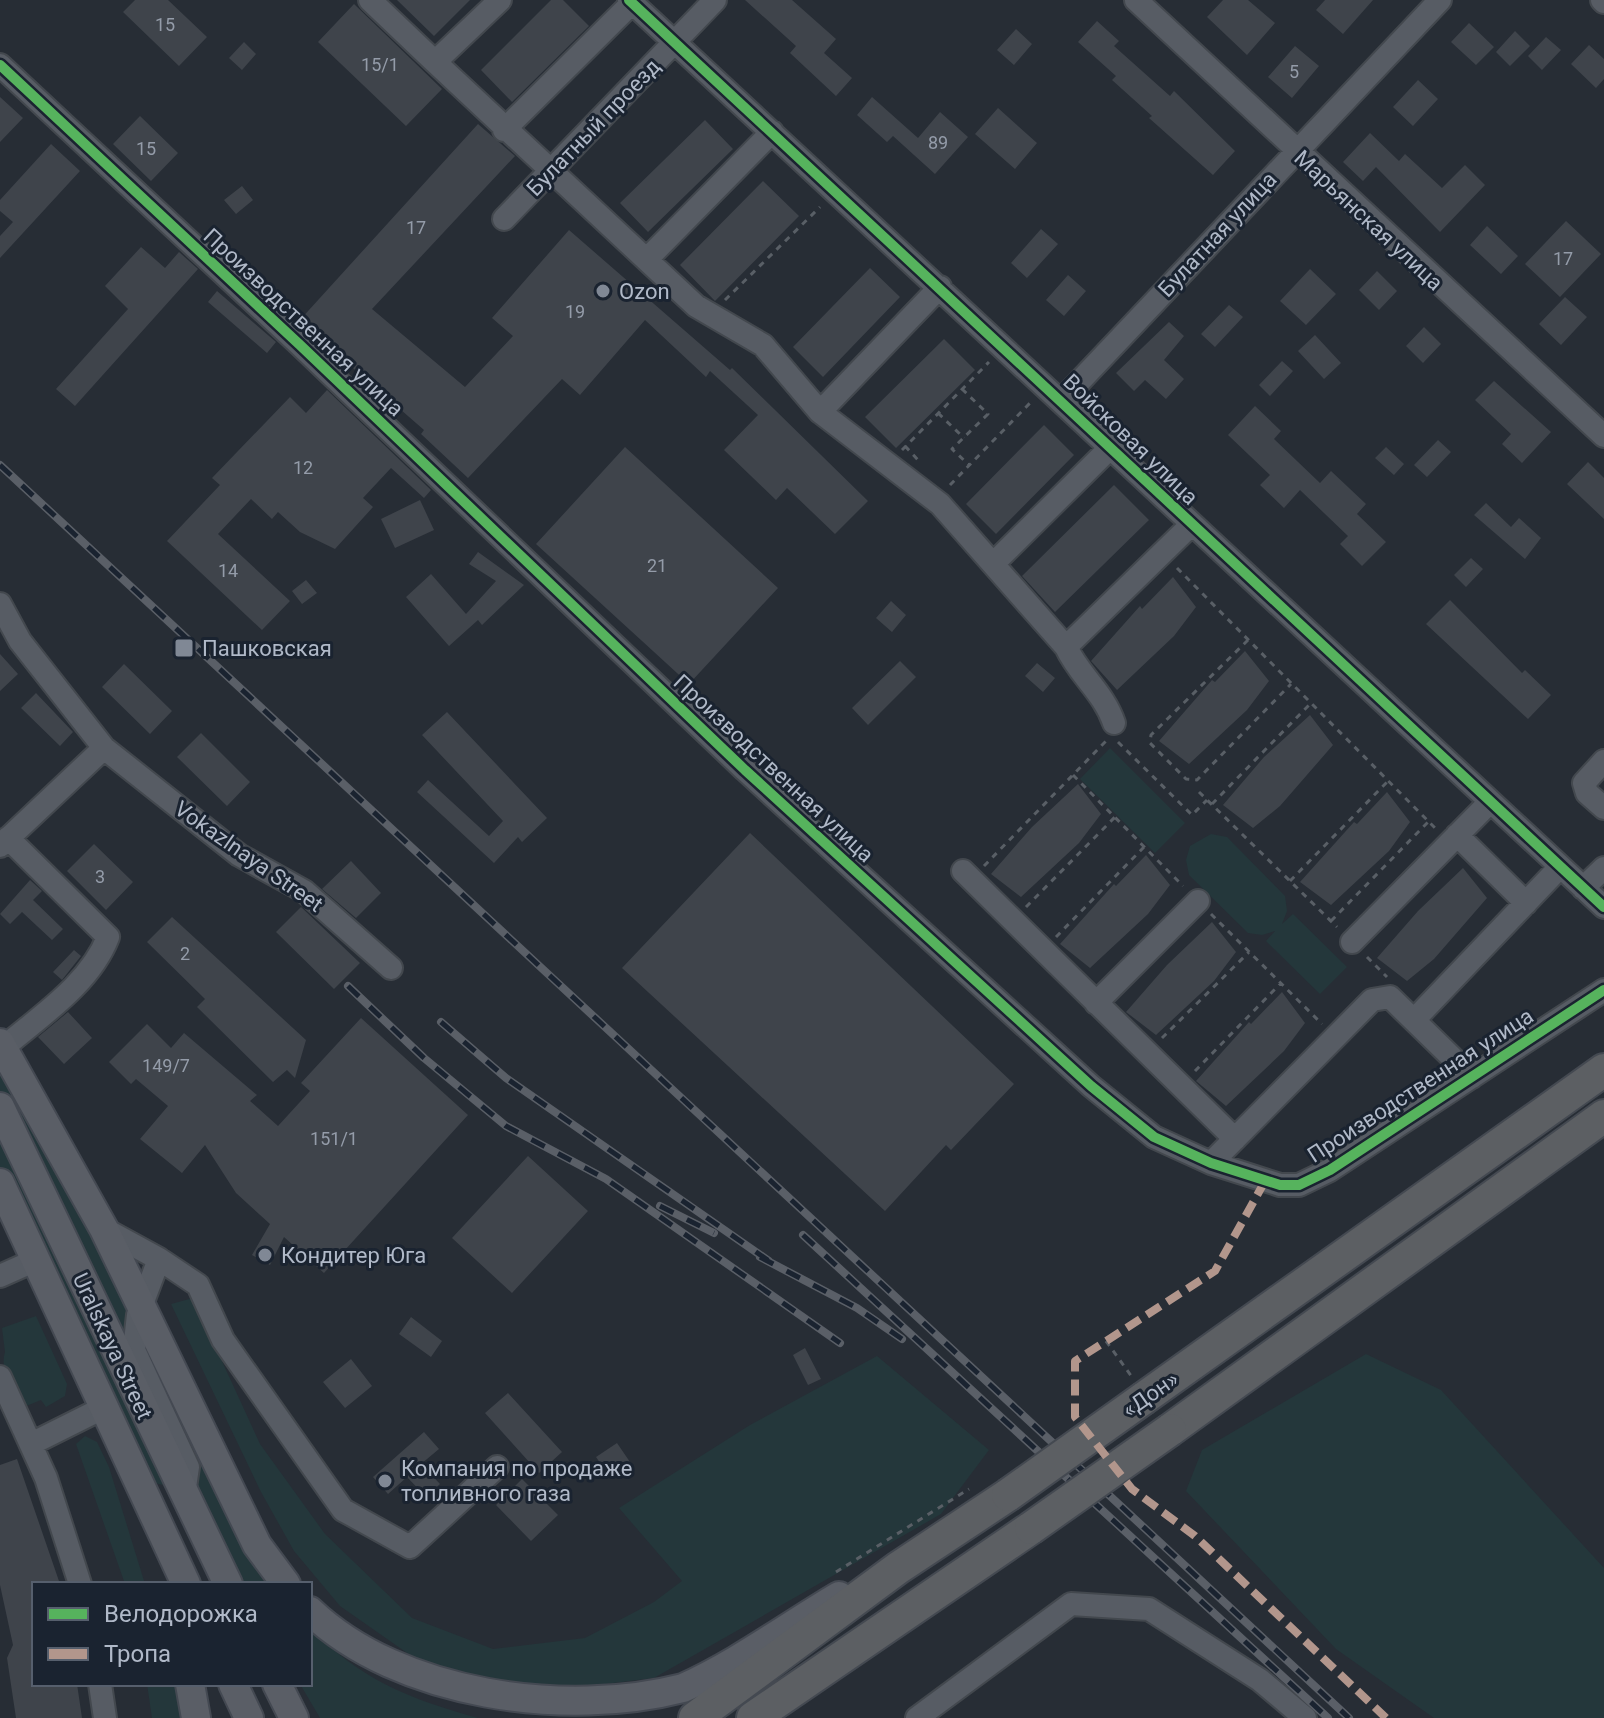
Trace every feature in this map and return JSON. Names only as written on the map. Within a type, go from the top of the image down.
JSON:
[{"type":"highway","name":"«Дон»","points":[[695,1718],[898,1568],[994,1489],[1604,1070]]},
{"type":"highway","name":"«Дон»","points":[[753,1718],[1170,1430],[1604,1116]]},
{"type":"main road","points":[[2,1046],[104,1229],[257,1545],[285,1582]]},
{"type":"main road","name":"Uralskaya Street","points":[[0,1107],[227,1582]]},
{"type":"main road","name":"Uralskaya Street","points":[[0,1183],[12,1232],[36,1260],[185,1582]]},
{"type":"main road","points":[[148,1504],[166,1520],[172,1519],[182,1509],[184,1496]]},
{"type":"main road","points":[[148,1504],[167,1582]]},
{"type":"main road","points":[[312,1613],[365,1653],[444,1692],[520,1706],[622,1707],[682,1689],[863,1582],[898,1568]]},
{"type":"main road","points":[[190,1686],[196,1718]]},
{"type":"main road","points":[[234,1686],[249,1718]]},
{"type":"main road","points":[[278,1686],[294,1718]]},
{"type":"street","points":[[370,0],[504,130],[552,169],[710,315],[763,345],[820,412],[935,500],[1066,647],[1073,661],[1107,701],[1114,723]]},
{"type":"street","points":[[435,62],[500,0]]},
{"type":"street","name":"Булатный проезд","points":[[504,219],[715,0]]},
{"type":"street","name":"Марьянская улица","points":[[1136,0],[1294,151],[1604,436]]},
{"type":"street","name":"Булатная улица","points":[[1062,400],[1294,151],[1440,0]]},
{"type":"street","points":[[504,130],[631,1]]},
{"type":"street","name":"Войсковая улица","points":[[631,1],[1604,907]]},
{"type":"street","name":"Производственная улица","points":[[0,65],[289,334],[745,770],[1091,1086],[1154,1137],[1211,1163],[1280,1185],[1299,1185],[1330,1170],[1604,990]]},
{"type":"street","points":[[647,259],[772,132]]},
{"type":"street","points":[[820,412],[940,287]]},
{"type":"street","points":[[994,563],[1110,448]]},
{"type":"street","points":[[1066,647],[1192,524]]},
{"type":"street","name":"Vokazlnaya Street","points":[[0,604],[20,641],[104,748],[239,855],[304,891],[391,968]]},
{"type":"street","points":[[2,1046],[72,988],[102,952],[108,937],[4,842],[104,748]]},
{"type":"street","points":[[1604,761],[1584,783],[1587,793],[1604,808]]},
{"type":"street","points":[[1352,942],[1490,802]]},
{"type":"street","points":[[1453,839],[1526,903]]},
{"type":"street","points":[[1414,1020],[1560,867]]},
{"type":"street","points":[[1583,888],[1604,868]]},
{"type":"street","points":[[963,871],[1235,1139]]},
{"type":"street","points":[[1096,1003],[1198,901]]},
{"type":"street","points":[[1211,1163],[1372,1000],[1390,997],[1472,1077]]},
{"type":"street","points":[[104,1229],[198,1285],[223,1340],[343,1510],[410,1547],[497,1467]]},
{"type":"street","points":[[159,1259],[141,1304],[134,1350],[188,1467],[184,1496]]},
{"type":"street","points":[[0,1276],[36,1260]]},
{"type":"street","points":[[0,1377],[52,1492],[79,1582]]},
{"type":"street","points":[[31,1444],[105,1407]]},
{"type":"street","points":[[917,1718],[1071,1604],[1149,1609],[1260,1680],[1305,1718]]},
{"type":"street","points":[[100,1686],[105,1718]]},
{"type":"path","points":[[710,315],[826,202]]},
{"type":"path","points":[[886,465],[995,356]]},
{"type":"path","points":[[962,389],[988,414],[952,449],[969,465]]},
{"type":"path","points":[[935,500],[1037,396]]},
{"type":"path","points":[[938,413],[964,438]]},
{"type":"path","points":[[1163,553],[1428,822],[1453,839]]},
{"type":"path","points":[[1248,640],[1151,735],[1150,743],[1186,779],[1197,780],[1291,684]]},
{"type":"path","points":[[1212,804],[1311,703]]},
{"type":"path","points":[[1290,881],[1388,781]]},
{"type":"path","points":[[1199,792],[1394,984]]},
{"type":"path","points":[[1020,913],[1115,817]]},
{"type":"path","points":[[1331,921],[1428,822]]},
{"type":"path","points":[[1050,943],[1144,847]]},
{"type":"path","points":[[1154,1046],[1249,952]]},
{"type":"path","points":[[1187,1079],[1281,983]]},
{"type":"path","points":[[1106,1341],[1138,1388]]},
{"type":"path","points":[[836,1573],[994,1489]]},
{"type":"green space","points":[[1110,748],[1185,823],[1155,853],[1080,779]]},
{"type":"green space","points":[[1211,834],[1227,837],[1285,896],[1287,911],[1282,924],[1293,914],[1347,967],[1320,994],[1266,941],[1275,931],[1262,935],[1248,933],[1189,875],[1186,860],[1190,846]]},
{"type":"green space","points":[[0,1064],[274,1582],[241,1582],[0,1094]]},
{"type":"green space","points":[[0,1133],[172,1487],[150,1482],[0,1167]]},
{"type":"green space","points":[[193,1298],[260,1444],[325,1534],[412,1618],[493,1649],[585,1638],[654,1602],[682,1581],[619,1508],[750,1425],[877,1356],[989,1450],[941,1514],[654,1678],[564,1689],[472,1683],[410,1655],[340,1606],[294,1551],[261,1492],[171,1304]]},
{"type":"green space","points":[[36,1316],[67,1384],[65,1396],[46,1407],[41,1400],[19,1409],[5,1373],[2,1328]]},
{"type":"green space","points":[[1366,1354],[1441,1390],[1604,1568],[1604,1718],[1434,1718],[1336,1649],[1186,1491],[1202,1450]]},
{"type":"green space","points":[[85,1436],[97,1442],[109,1467],[144,1582],[124,1582],[76,1444]]},
{"type":"green space","points":[[312,1629],[348,1661],[387,1685],[478,1718],[320,1718],[301,1686],[312,1686]]},
{"type":"green space","points":[[147,1686],[176,1686],[183,1718],[152,1718]]},
{"type":"building","points":[[135,0],[168,0],[207,37],[179,66],[123,12]]},
{"type":"building","points":[[397,0],[470,0],[434,36]]},
{"type":"building","points":[[551,0],[563,0],[589,26],[512,102],[481,70]]},
{"type":"building","points":[[745,0],[792,0],[836,39],[824,53],[852,78],[836,96],[790,53],[796,46]]},
{"type":"building","points":[[1223,0],[1248,0],[1275,23],[1247,55],[1207,17]]},
{"type":"building","points":[[1325,0],[1373,0],[1343,34],[1316,10]]},
{"type":"building","points":[[354,4],[442,89],[406,126],[318,42]]},
{"type":"building","points":[[1097,21],[1119,41],[1114,46],[1170,96],[1174,91],[1235,151],[1213,175],[1149,118],[1152,116],[1112,80],[1116,76],[1078,42]]},
{"type":"building","points":[[1469,23],[1494,47],[1476,65],[1451,42]]},
{"type":"building","points":[[1016,29],[1032,44],[1014,65],[997,50]]},
{"type":"building","points":[[1515,31],[1530,46],[1510,66],[1496,52]]},
{"type":"building","points":[[1546,37],[1561,50],[1542,70],[1528,56]]},
{"type":"building","points":[[244,42],[256,54],[242,70],[229,58]]},
{"type":"building","points":[[1589,45],[1604,59],[1604,79],[1596,88],[1571,64]]},
{"type":"building","points":[[1295,46],[1319,66],[1292,98],[1268,77]]},
{"type":"building","points":[[1418,80],[1438,99],[1413,126],[1393,107]]},
{"type":"building","points":[[0,97],[23,118],[0,142]]},
{"type":"building","points":[[872,97],[918,138],[940,112],[968,137],[935,174],[893,136],[887,142],[857,115]]},
{"type":"building","points":[[998,108],[1037,143],[1015,169],[975,134]]},
{"type":"building","points":[[140,116],[178,153],[151,181],[113,144]]},
{"type":"building","points":[[705,120],[733,149],[648,232],[620,203]]},
{"type":"building","points":[[478,124],[515,156],[372,309],[465,387],[513,336],[492,318],[569,230],[730,370],[732,368],[868,501],[835,534],[787,488],[776,500],[724,450],[758,415],[710,371],[706,377],[645,320],[580,395],[562,379],[468,478],[421,434],[424,430],[299,321]]},
{"type":"building","points":[[1370,133],[1399,161],[1405,154],[1442,188],[1465,165],[1485,185],[1440,232],[1376,167],[1363,181],[1343,162]]},
{"type":"building","points":[[51,144],[80,171],[0,258],[0,236],[13,222],[0,211],[0,200]]},
{"type":"building","points":[[763,181],[799,216],[715,301],[680,265]]},
{"type":"building","points":[[242,186],[253,200],[236,214],[224,200]]},
{"type":"building","points":[[1566,221],[1601,254],[1560,297],[1525,264]]},
{"type":"building","points":[[1487,226],[1518,256],[1501,274],[1470,245]]},
{"type":"building","points":[[1041,229],[1058,244],[1027,278],[1011,263]]},
{"type":"building","points":[[141,247],[165,268],[179,252],[198,269],[75,406],[56,389],[128,309],[105,286]]},
{"type":"building","points":[[870,268],[900,297],[823,377],[793,347]]},
{"type":"building","points":[[1310,269],[1336,294],[1306,325],[1280,301]]},
{"type":"building","points":[[1377,271],[1397,291],[1379,310],[1359,290]]},
{"type":"building","points":[[1068,275],[1086,291],[1064,316],[1046,300]]},
{"type":"building","points":[[217,291],[276,342],[267,353],[208,302]]},
{"type":"building","points":[[1565,297],[1587,317],[1561,345],[1539,324]]},
{"type":"building","points":[[1229,305],[1243,317],[1215,347],[1201,334]]},
{"type":"building","points":[[1169,322],[1184,336],[1164,360],[1184,379],[1166,399],[1145,380],[1134,391],[1116,373]]},
{"type":"building","points":[[1424,327],[1441,344],[1423,363],[1406,346]]},
{"type":"building","points":[[1315,335],[1341,363],[1324,379],[1298,351]]},
{"type":"building","points":[[944,339],[975,370],[896,448],[865,417]]},
{"type":"building","points":[[1282,361],[1293,371],[1270,396],[1259,385]]},
{"type":"building","points":[[1494,381],[1551,432],[1522,463],[1502,444],[1511,434],[1475,400]]},
{"type":"building","points":[[327,390],[431,490],[424,498],[391,468],[363,498],[373,507],[335,549],[300,532],[278,512],[272,519],[251,499],[218,534],[290,601],[262,630],[167,541],[220,485],[212,478],[290,397],[306,413]]},
{"type":"building","points":[[1255,406],[1281,431],[1274,439],[1320,483],[1331,471],[1366,504],[1357,514],[1386,542],[1362,566],[1340,544],[1348,536],[1300,490],[1284,508],[1260,485],[1270,475],[1228,435]]},
{"type":"building","points":[[1044,425],[1074,455],[996,534],[966,504]]},
{"type":"building","points":[[1438,440],[1451,452],[1427,477],[1414,465]]},
{"type":"building","points":[[625,447],[778,588],[689,684],[536,544]]},
{"type":"building","points":[[1386,447],[1404,464],[1394,475],[1375,458]]},
{"type":"building","points":[[1588,462],[1604,478],[1604,519],[1567,484]]},
{"type":"building","points":[[1114,485],[1149,520],[1055,612],[1022,576]]},
{"type":"building","points":[[420,500],[434,530],[395,548],[381,519]]},
{"type":"building","points":[[1486,503],[1511,527],[1519,518],[1541,538],[1525,559],[1474,515]]},
{"type":"building","points":[[478,552],[524,585],[482,625],[478,620],[449,646],[406,597],[431,574],[466,614],[496,581],[469,564]]},
{"type":"building","points":[[1471,558],[1483,569],[1466,587],[1454,575]]},
{"type":"building","points":[[1173,577],[1196,607],[1174,636],[1117,690],[1091,661],[1140,606],[1142,609]]},
{"type":"building","points":[[306,580],[317,593],[302,604],[292,591]]},
{"type":"building","points":[[1450,600],[1522,673],[1525,670],[1551,695],[1528,719],[1426,624]]},
{"type":"building","points":[[891,601],[906,615],[892,632],[876,618]]},
{"type":"building","points":[[1245,651],[1269,681],[1247,710],[1189,764],[1159,741],[1212,680],[1215,682]]},
{"type":"building","points":[[0,654],[18,674],[0,691]]},
{"type":"building","points":[[900,661],[916,677],[868,725],[852,708]]},
{"type":"building","points":[[1037,663],[1055,678],[1043,692],[1025,676]]},
{"type":"building","name":"Пашковская","points":[[124,664],[172,711],[150,734],[102,687]]},
{"type":"building","points":[[36,693],[73,732],[60,746],[21,708]]},
{"type":"building","points":[[447,712],[547,818],[522,842],[518,837],[494,863],[417,792],[428,780],[489,836],[503,821],[422,735]]},
{"type":"building","points":[[1310,715],[1333,745],[1280,806],[1253,828],[1223,805],[1264,757]]},
{"type":"building","points":[[201,733],[250,782],[227,806],[177,757]]},
{"type":"building","points":[[1078,784],[1101,814],[1079,843],[1021,897],[991,874],[1032,827]]},
{"type":"building","points":[[1387,792],[1410,822],[1389,851],[1331,905],[1300,882],[1354,822],[1357,824]]},
{"type":"building","points":[[750,833],[1014,1084],[951,1150],[946,1145],[885,1211],[622,968]]},
{"type":"building","points":[[94,844],[133,882],[106,910],[67,871]]},
{"type":"building","points":[[1146,855],[1170,885],[1148,914],[1090,968],[1060,944],[1114,884],[1116,886]]},
{"type":"building","points":[[351,861],[381,893],[356,918],[322,889]]},
{"type":"building","points":[[1463,868],[1487,898],[1434,959],[1407,981],[1377,958],[1418,911]]},
{"type":"building","points":[[30,880],[42,891],[33,900],[63,929],[52,940],[22,912],[10,924],[0,914]]},
{"type":"building","points":[[301,907],[360,963],[334,989],[276,932]]},
{"type":"building","points":[[172,917],[306,1040],[295,1078],[287,1070],[273,1082],[197,1007],[205,999],[147,942]]},
{"type":"building","points":[[1212,922],[1236,952],[1214,981],[1156,1035],[1126,1012],[1167,965]]},
{"type":"building","points":[[74,950],[81,956],[62,980],[53,972]]},
{"type":"building","points":[[1282,992],[1305,1023],[1284,1051],[1226,1106],[1196,1081],[1249,1022],[1251,1024]]},
{"type":"building","points":[[68,1012],[92,1038],[64,1064],[38,1037]]},
{"type":"building","points":[[361,1018],[468,1115],[324,1273],[284,1237],[270,1265],[252,1255],[270,1224],[236,1193],[205,1145],[182,1173],[140,1139],[168,1106],[136,1079],[131,1084],[109,1062],[147,1024],[171,1048],[184,1033],[257,1095],[250,1101],[278,1126],[310,1091],[301,1083]]},
{"type":"building","points":[[528,1156],[588,1211],[512,1293],[452,1238]]},
{"type":"building","points":[[411,1317],[442,1341],[431,1357],[399,1334]]},
{"type":"building","points":[[805,1348],[821,1379],[808,1385],[793,1355]]},
{"type":"building","points":[[351,1359],[372,1386],[345,1408],[323,1382]]},
{"type":"building","points":[[508,1393],[562,1452],[539,1473],[485,1413]]},
{"type":"building","points":[[424,1432],[439,1449],[421,1464],[440,1484],[426,1497],[407,1477],[388,1494],[373,1477]]},
{"type":"building","points":[[617,1443],[630,1462],[609,1476],[596,1457]]},
{"type":"building","points":[[17,1459],[59,1582],[32,1582],[32,1686],[77,1686],[82,1718],[16,1718],[7,1658],[13,1645],[0,1585],[0,1465]]},
{"type":"building","points":[[522,1479],[558,1515],[531,1541],[496,1505]]},
{"type":"railway","points":[[0,465],[1349,1718]]},
{"type":"railway","points":[[348,986],[424,1058],[506,1126],[606,1179],[840,1343]]},
{"type":"railway","points":[[441,1022],[506,1078],[769,1261]]},
{"type":"railway","points":[[660,1206],[714,1233]]},
{"type":"railway","points":[[803,1235],[1328,1718]]},
{"type":"railway","points":[[760,1257],[857,1308],[902,1339]]},
{"type":"marked path","points":[[1265,1181],[1215,1271],[1075,1361],[1075,1417],[1132,1489],[1195,1536],[1386,1718]]},
{"type":"cycle path","points":[[629,0],[1604,907]]},
{"type":"cycle path","points":[[0,65],[300,345],[745,770],[1091,1086],[1154,1137],[1211,1163],[1280,1185],[1299,1185],[1330,1170],[1604,990]]},
{"type":"place","name":"Ozon","points":[[603,291]]},
{"type":"place","name":"Пашковская","points":[[184,648]]},
{"type":"place","name":"Кондитер Юга","points":[[265,1255]]},
{"type":"place","name":"Компания по продаже топливного газа","points":[[385,1481]]}]
